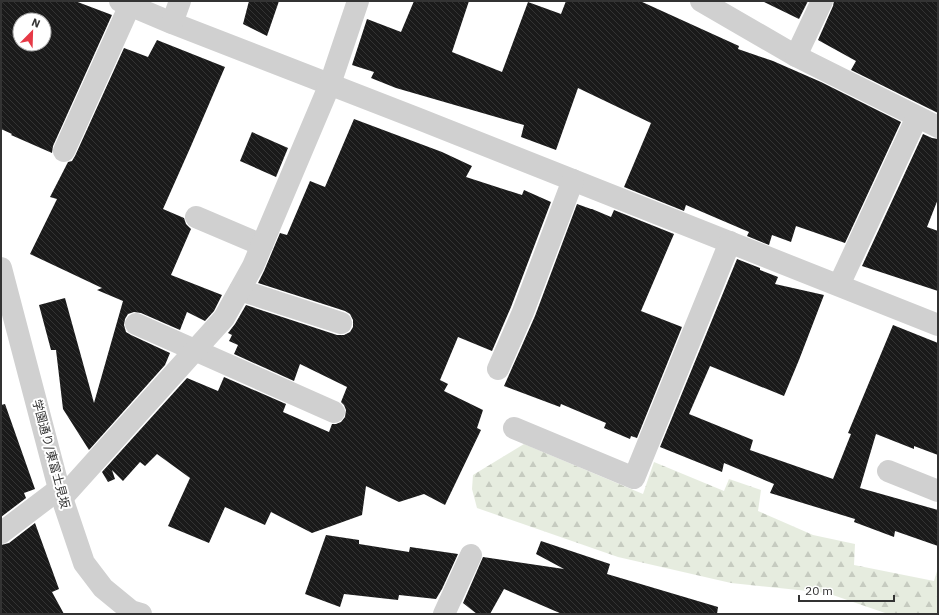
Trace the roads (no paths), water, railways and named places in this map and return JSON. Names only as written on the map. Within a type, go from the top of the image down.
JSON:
[{"type":"street","points":[[172,23],[180,1]]},
{"type":"street","points":[[1,532],[61,493],[224,318],[253,266],[262,245],[330,84],[358,1]]},
{"type":"street","points":[[701,1],[796,56],[938,127]]},
{"type":"street","points":[[796,56],[822,1]]},
{"type":"street","points":[[64,151],[125,3],[172,23],[330,84],[938,325]]},
{"type":"street","points":[[838,285],[918,117]]},
{"type":"street","points":[[498,369],[523,312],[573,180]]},
{"type":"street","points":[[196,217],[262,245]]},
{"type":"street","points":[[514,428],[634,478],[730,242]]},
{"type":"street","name":"学園通り/東富士見坂","points":[[1,268],[61,493],[84,563],[103,588],[131,611],[141,614]]},
{"type":"street","points":[[240,290],[341,323]]},
{"type":"street","points":[[136,324],[334,412]]},
{"type":"street","points":[[888,471],[938,491]]},
{"type":"street","points":[[444,614],[471,555]]}]
